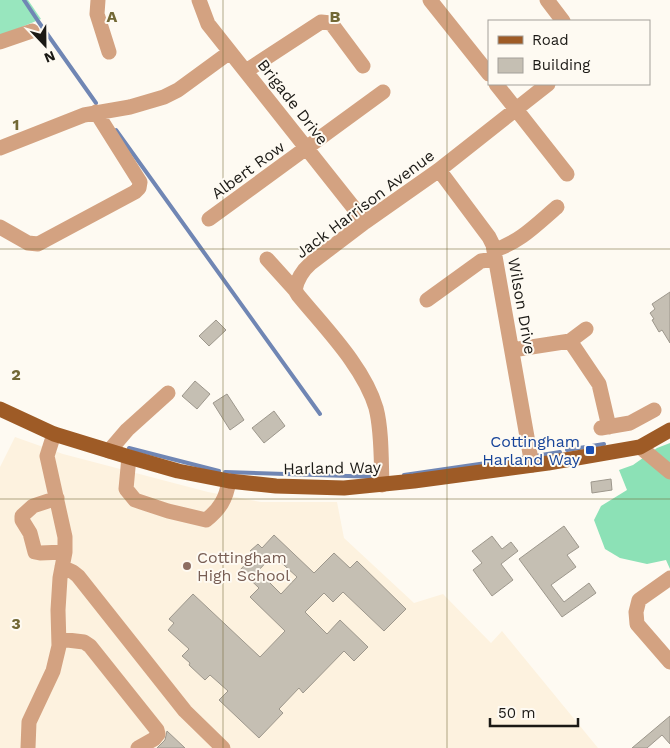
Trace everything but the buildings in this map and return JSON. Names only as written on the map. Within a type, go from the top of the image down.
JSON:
[{"type":"main road","name":"Harland Way","points":[[0,409],[54,434],[178,471],[229,481],[276,486],[344,488],[532,465],[640,447],[670,430]]},
{"type":"street","points":[[98,0],[97,14],[109,52]]},
{"type":"street","name":"Brigade Drive","points":[[199,0],[208,24],[365,222]]},
{"type":"street","points":[[430,0],[488,73]]},
{"type":"street","points":[[547,0],[562,20]]},
{"type":"street","points":[[246,71],[321,22],[331,23],[363,66]]},
{"type":"street","points":[[0,42],[32,31]]},
{"type":"street","points":[[0,148],[96,112],[130,107],[164,97],[178,90],[230,52]]},
{"type":"street","points":[[497,85],[567,174]]},
{"type":"street","name":"Jack Harrison Avenue","points":[[295,290],[296,283],[304,270],[365,222],[439,170],[547,85]]},
{"type":"street","name":"Albert Row","points":[[209,219],[383,92]]},
{"type":"street","points":[[0,227],[18,239],[38,244],[135,192],[139,188],[140,182],[96,112]]},
{"type":"street","name":"Wilson Drive","points":[[439,170],[489,237],[495,254],[532,465]]},
{"type":"street","points":[[427,300],[481,261],[521,237],[557,207]]},
{"type":"street","points":[[267,259],[295,290],[350,360],[365,383],[378,418],[382,484]]},
{"type":"street","points":[[512,350],[570,341],[586,329]]},
{"type":"street","points":[[570,341],[599,384],[605,427],[630,423],[654,410]]},
{"type":"street","points":[[109,451],[127,430],[168,393]]},
{"type":"street","points":[[28,748],[29,722],[54,671],[59,646],[58,610],[65,537],[47,456],[54,434]]},
{"type":"street","points":[[640,447],[670,472]]},
{"type":"street","points":[[129,457],[126,489],[134,500],[168,511],[206,520],[218,511],[227,496],[229,481]]},
{"type":"street","points":[[56,498],[34,506],[22,516],[22,520],[28,528],[35,552],[65,552]]},
{"type":"street","points":[[62,567],[78,576],[185,711],[223,748]]},
{"type":"street","points":[[670,578],[639,600],[636,612],[637,624],[670,662]]},
{"type":"street","points":[[59,639],[84,642],[90,646],[158,730],[158,734],[154,739],[138,748]]},
{"type":"shaded area","name":"Cottingham High School","points":[[15,437],[63,454],[208,492],[261,502],[337,502],[344,538],[414,603],[443,594],[491,643],[502,631],[598,748],[0,748],[0,467]]},
{"type":"green space","points":[[0,0],[28,0],[41,19],[0,36]]},
{"type":"green space","points":[[670,443],[670,569],[666,560],[647,564],[620,558],[605,549],[594,520],[601,506],[627,490],[619,470],[633,465],[657,448]]},
{"type":"waterway","points":[[24,0],[96,103]]},
{"type":"waterway","points":[[116,130],[320,414]]},
{"type":"waterway","points":[[567,450],[604,444]]},
{"type":"waterway","points":[[129,448],[219,471]]},
{"type":"waterway","points":[[535,456],[560,452]]},
{"type":"waterway","points":[[404,475],[528,457]]},
{"type":"waterway","points":[[225,472],[379,477]]},
{"type":"place","name":"Cottingham Harland Way","points":[[590,450]]},
{"type":"place","name":"Cottingham High School","points":[[187,566]]}]
